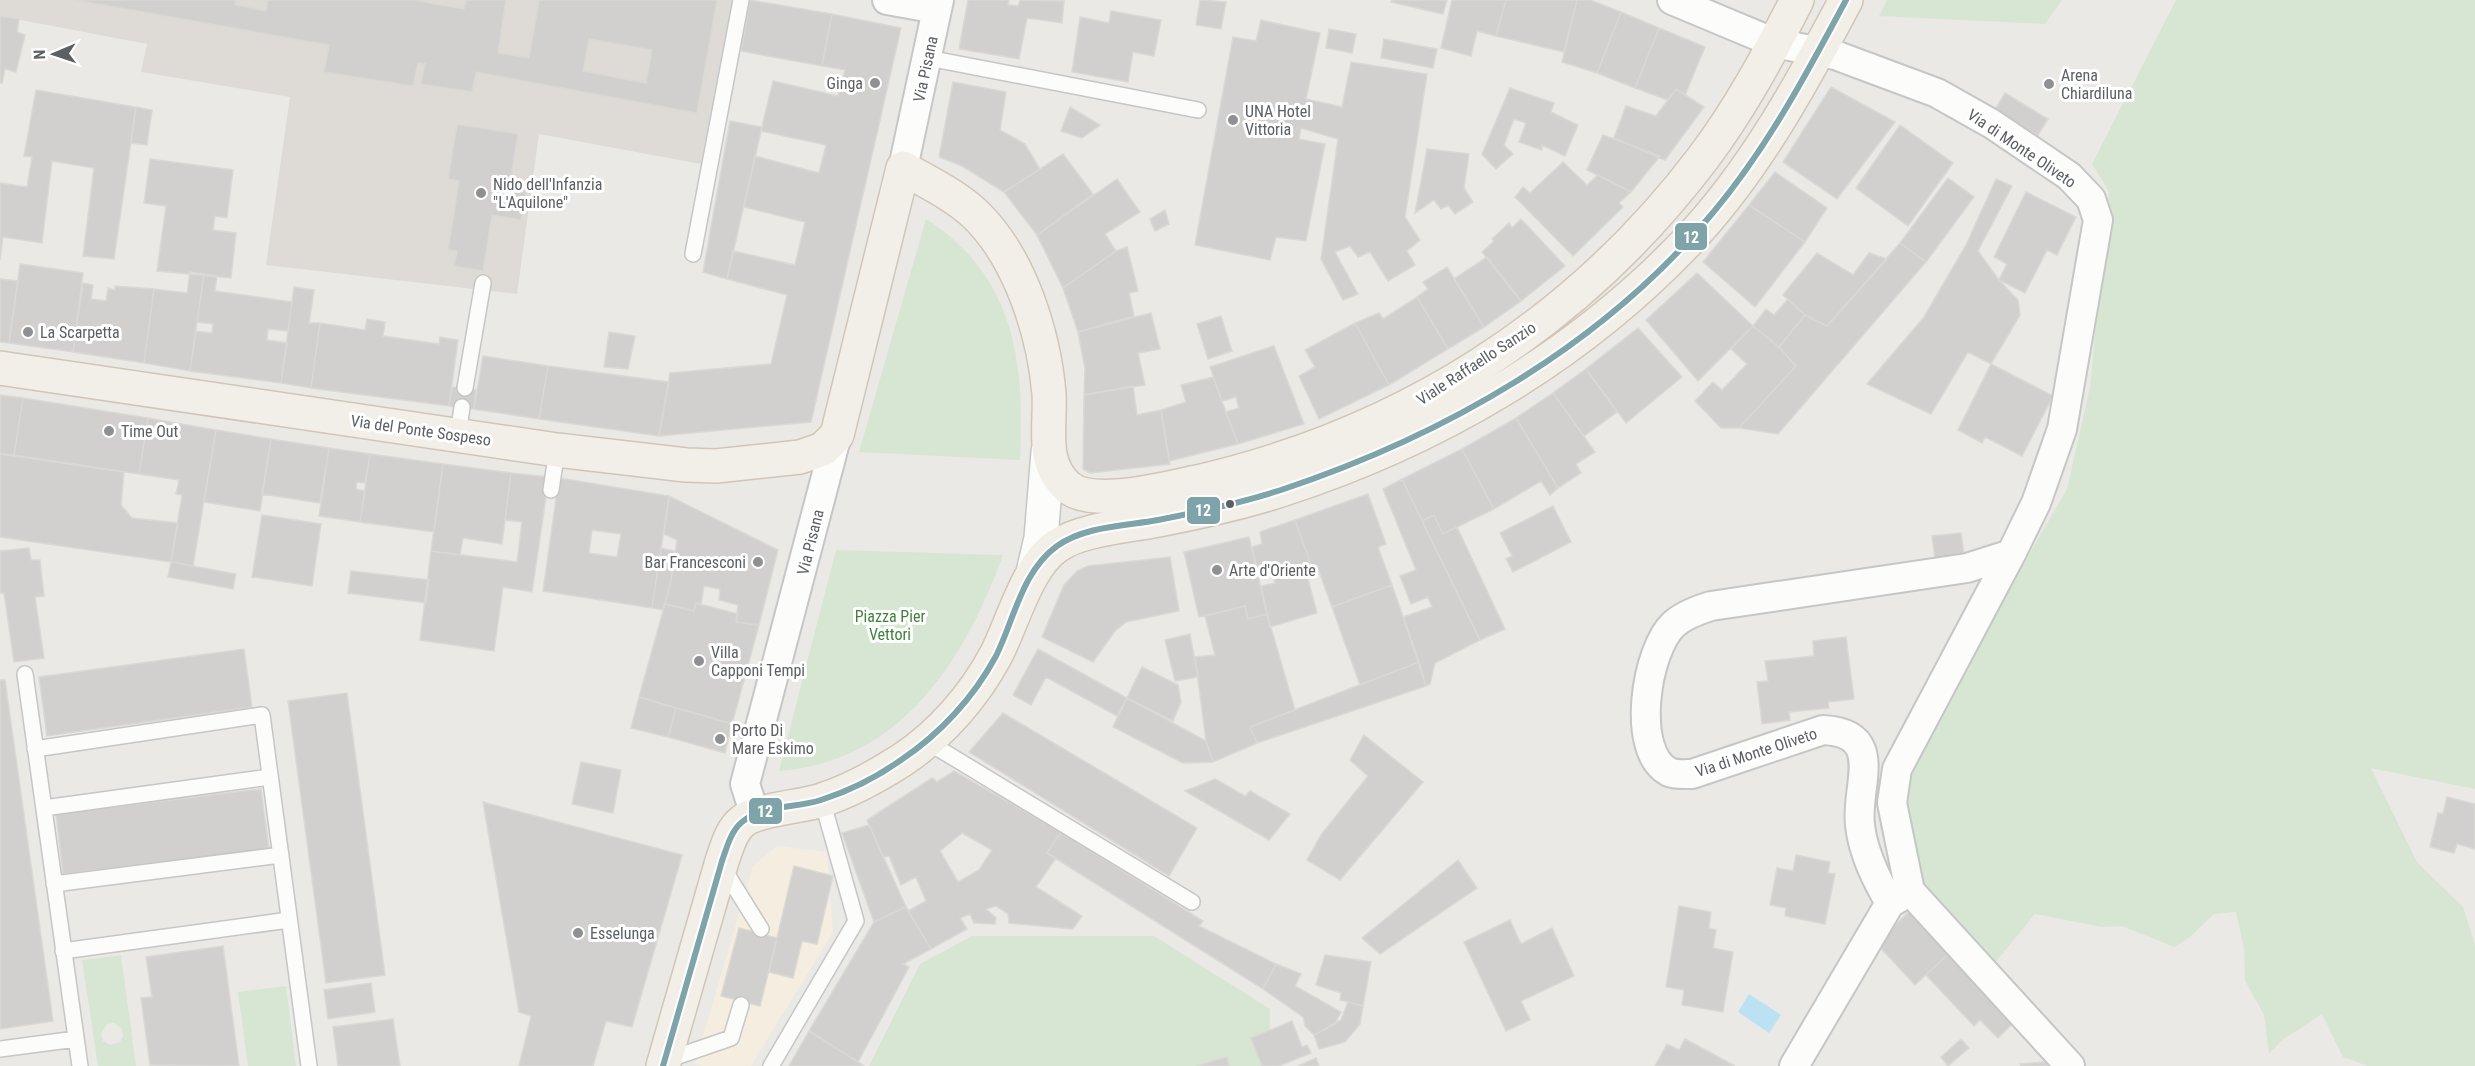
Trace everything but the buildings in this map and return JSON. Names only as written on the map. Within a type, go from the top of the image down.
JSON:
[{"type":"main road","name":"Viale Raffaello Sanzio","points":[[1048,452],[1057,474],[1073,491],[1096,496],[1142,492],[1242,471],[1308,451],[1371,425],[1427,397],[1512,343],[1570,299],[1615,260],[1659,212],[1704,157],[1742,101],[1797,0]]},
{"type":"main road","name":"Viale Raffaello Sanzio","points":[[1034,568],[1057,545],[1071,539],[1231,506],[1325,476],[1389,450],[1453,419],[1537,367],[1632,295],[1687,242],[1746,168],[1779,120],[1846,0]]},
{"type":"main road","points":[[903,168],[975,214],[998,243],[1019,281],[1035,320],[1045,363],[1049,395],[1048,452]]},
{"type":"main road","name":"Via Pisana","points":[[837,435],[903,168]]},
{"type":"main road","name":"Via del Ponte Sospeso","points":[[0,368],[460,421],[556,450],[668,464],[716,466],[800,457],[823,449],[837,435]]},
{"type":"main road","points":[[663,1065],[721,865],[729,841],[737,828],[746,819],[755,815],[822,800],[859,785],[884,771],[926,741],[949,721],[989,667],[1011,626],[1034,568]]},
{"type":"street","points":[[887,0],[938,5]]},
{"type":"street","name":"Via di Monte Oliveto","points":[[1672,0],[1775,43],[1835,55],[1937,93],[1992,124],[2069,176],[2091,199],[2098,220],[2062,429],[2036,503],[1897,769],[1892,803],[1900,897]]},
{"type":"street","name":"Via Pisana","points":[[903,168],[938,5]]},
{"type":"street","name":"Via Pisana","points":[[755,815],[745,784],[837,435]]},
{"type":"street","points":[[1034,568],[1041,538],[1048,452]]},
{"type":"street","name":"Via di Monte Oliveto","points":[[2011,554],[1967,568],[1711,606],[1688,614],[1673,624],[1656,648],[1649,683],[1647,734],[1653,757],[1668,771],[1676,774],[1692,774],[1823,730],[1846,733],[1855,741],[1861,752],[1864,773],[1859,824],[1872,869],[2070,1066]]},
{"type":"street","points":[[1794,1066],[1900,897]]},
{"type":"lane","points":[[693,254],[741,0]]},
{"type":"lane","points":[[928,58],[1198,110]]},
{"type":"lane","points":[[465,388],[483,283]]},
{"type":"lane","points":[[551,490],[556,450]]},
{"type":"lane","points":[[25,674],[80,1066]]},
{"type":"lane","points":[[35,749],[262,715],[309,1066]]},
{"type":"lane","points":[[926,741],[1192,902]]},
{"type":"lane","points":[[44,808],[270,777]]},
{"type":"lane","points":[[771,1066],[856,921],[822,800]]},
{"type":"lane","points":[[54,884],[281,855]]},
{"type":"lane","points":[[721,865],[761,929]]},
{"type":"lane","points":[[63,951],[289,920]]},
{"type":"lane","points":[[663,1065],[731,1038],[741,1005]]},
{"type":"lane","points":[[0,1049],[76,1039]]},
{"type":"shaded area","points":[[0,0],[732,0],[701,164],[539,134],[517,294],[266,265],[290,97],[141,72],[147,44],[0,16]]},
{"type":"shaded area","points":[[777,846],[827,852],[833,932],[751,1066],[695,1064],[753,866]]},
{"type":"green space","points":[[1887,0],[2062,0],[2045,24],[1879,16]]},
{"type":"green space","points":[[2176,0],[2475,0],[2475,789],[2371,768],[2417,862],[2463,907],[2475,945],[2475,1066],[2368,1066],[2343,1057],[2322,1014],[2282,1040],[2269,1054],[2264,1015],[2245,981],[2244,948],[2236,912],[2214,914],[2190,937],[2174,947],[2122,926],[2102,927],[2035,914],[1990,969],[1927,901],[1901,807],[1930,726],[2067,489],[2090,387],[2109,192],[2092,164]]},
{"type":"green space","points":[[926,219],[956,242],[979,267],[996,294],[1008,324],[1016,356],[1020,389],[1020,460],[859,452]]},
{"type":"green space","name":"Piazza Pier Vettori","points":[[836,550],[1003,555],[969,632],[948,667],[922,699],[893,726],[860,748],[822,763],[779,771]]},
{"type":"green space","points":[[972,936],[1154,936],[1270,1009],[1269,1066],[869,1066],[920,964]]},
{"type":"green space","points":[[121,955],[136,1066],[98,1066],[82,960]],"holes":[[[114,1023],[122,1029],[123,1036],[120,1042],[110,1045],[103,1041],[101,1034],[107,1024]]]},
{"type":"green space","points":[[286,986],[296,1066],[248,1066],[238,992]]},
{"type":"water","points":[[1749,994],[1781,1015],[1769,1033],[1738,1012]]},
{"type":"transit line","name":"12","points":[[663,1066],[722,861],[732,835],[742,822],[760,813],[812,803],[852,788],[892,766],[929,739],[967,700],[987,671],[1035,569],[1045,556],[1068,539],[1093,531],[1235,503],[1281,490],[1341,468],[1401,443],[1459,414],[1516,382],[1569,346],[1620,306],[1668,262],[1711,215],[1750,165],[1784,111],[1846,0]]},
{"type":"place","name":"Ginga","points":[[875,83]]},
{"type":"place","name":"Arena Chiardiluna","points":[[2049,84]]},
{"type":"place","name":"UNA Hotel Vittoria","points":[[1233,120]]},
{"type":"place","name":"Nido dell'Infanzia \"L'Aquilone\"","points":[[481,193]]},
{"type":"place","name":"La Scarpetta","points":[[28,332]]},
{"type":"place","name":"Time Out","points":[[109,431]]},
{"type":"place","name":"Bar Francesconi","points":[[758,562]]},
{"type":"place","name":"Arte d'Oriente","points":[[1217,570]]},
{"type":"place","name":"Villa Capponi Tempi","points":[[699,661]]},
{"type":"place","name":"Porto Di Mare Eskimo","points":[[720,739]]},
{"type":"place","name":"Esselunga","points":[[578,933]]}]
